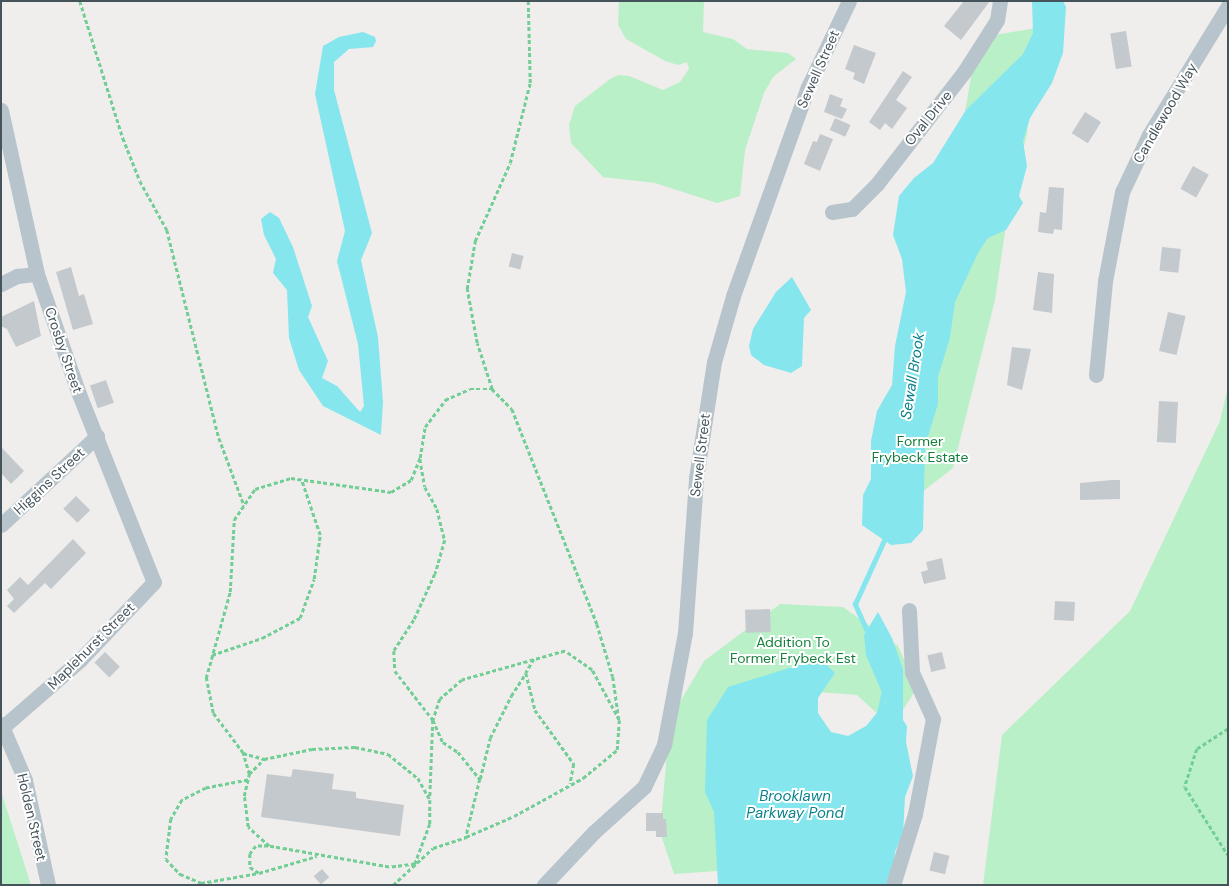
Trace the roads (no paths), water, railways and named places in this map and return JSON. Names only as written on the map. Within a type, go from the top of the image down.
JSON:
[{"type":"street","name":"Sewell Street","points":[[544,885],[594,832],[644,787],[664,745],[685,633],[696,478],[714,362],[733,296],[808,87],[849,1]]},
{"type":"street","name":"Oval Drive","points":[[832,212],[852,208],[877,184],[964,72],[997,20],[1000,1]]},
{"type":"street","name":"Candlewood Way","points":[[1096,375],[1105,281],[1122,192],[1150,135],[1228,6]]},
{"type":"street","name":"Crosby Street","points":[[1,110],[5,145],[37,274],[79,394],[154,582]]},
{"type":"street","points":[[1,284],[17,276],[37,274]]},
{"type":"street","name":"Higgins Street","points":[[1,525],[97,436]]},
{"type":"street","name":"Maplehurst Street","points":[[2,726],[80,660],[154,582]]},
{"type":"street","points":[[893,885],[915,814],[933,719],[912,672],[909,610]]},
{"type":"street","name":"Holden Street","points":[[2,726],[28,790],[48,885]]},
{"type":"water","points":[[1032,1],[1063,1],[1066,7],[1063,53],[1052,83],[1030,118],[1023,141],[1027,166],[1019,196],[1023,203],[1006,230],[988,238],[979,251],[955,302],[950,338],[938,377],[938,404],[925,446],[923,530],[911,543],[891,545],[862,525],[863,495],[871,479],[871,441],[877,411],[892,385],[895,346],[906,292],[902,259],[893,235],[899,196],[914,178],[933,163],[966,110],[1023,54],[1033,33]]},
{"type":"water","points":[[363,32],[375,37],[376,41],[373,47],[349,49],[334,62],[334,90],[372,233],[361,260],[378,337],[383,402],[381,435],[323,406],[299,370],[289,338],[287,290],[273,273],[276,259],[264,235],[261,219],[270,212],[279,218],[293,247],[312,306],[308,317],[328,361],[322,378],[337,386],[360,412],[364,406],[358,344],[337,261],[345,231],[315,94],[323,46],[339,37]]},
{"type":"water","points":[[792,277],[811,310],[804,318],[802,366],[791,373],[764,365],[751,355],[749,346],[753,329],[776,292]]},
{"type":"water","name":"Brooklawn Parkway Pond","points":[[878,612],[892,638],[903,669],[903,720],[907,726],[906,742],[913,776],[905,797],[903,834],[895,852],[890,885],[718,885],[714,812],[705,792],[707,720],[728,687],[808,662],[825,663],[835,673],[818,698],[818,713],[831,732],[848,736],[866,726],[886,702],[866,655],[864,635]]},
{"type":"waterway","name":"Sewall Brook","points":[[869,636],[855,604],[886,536]]},
{"type":"waterway","name":"Sewall Brook","points":[[879,714],[884,690]]},
{"type":"park label","name":"Former Frybeck Estate","points":[[920,450]]},
{"type":"park label","name":"Addition To Former Frybeck Est","points":[[793,650]]}]
